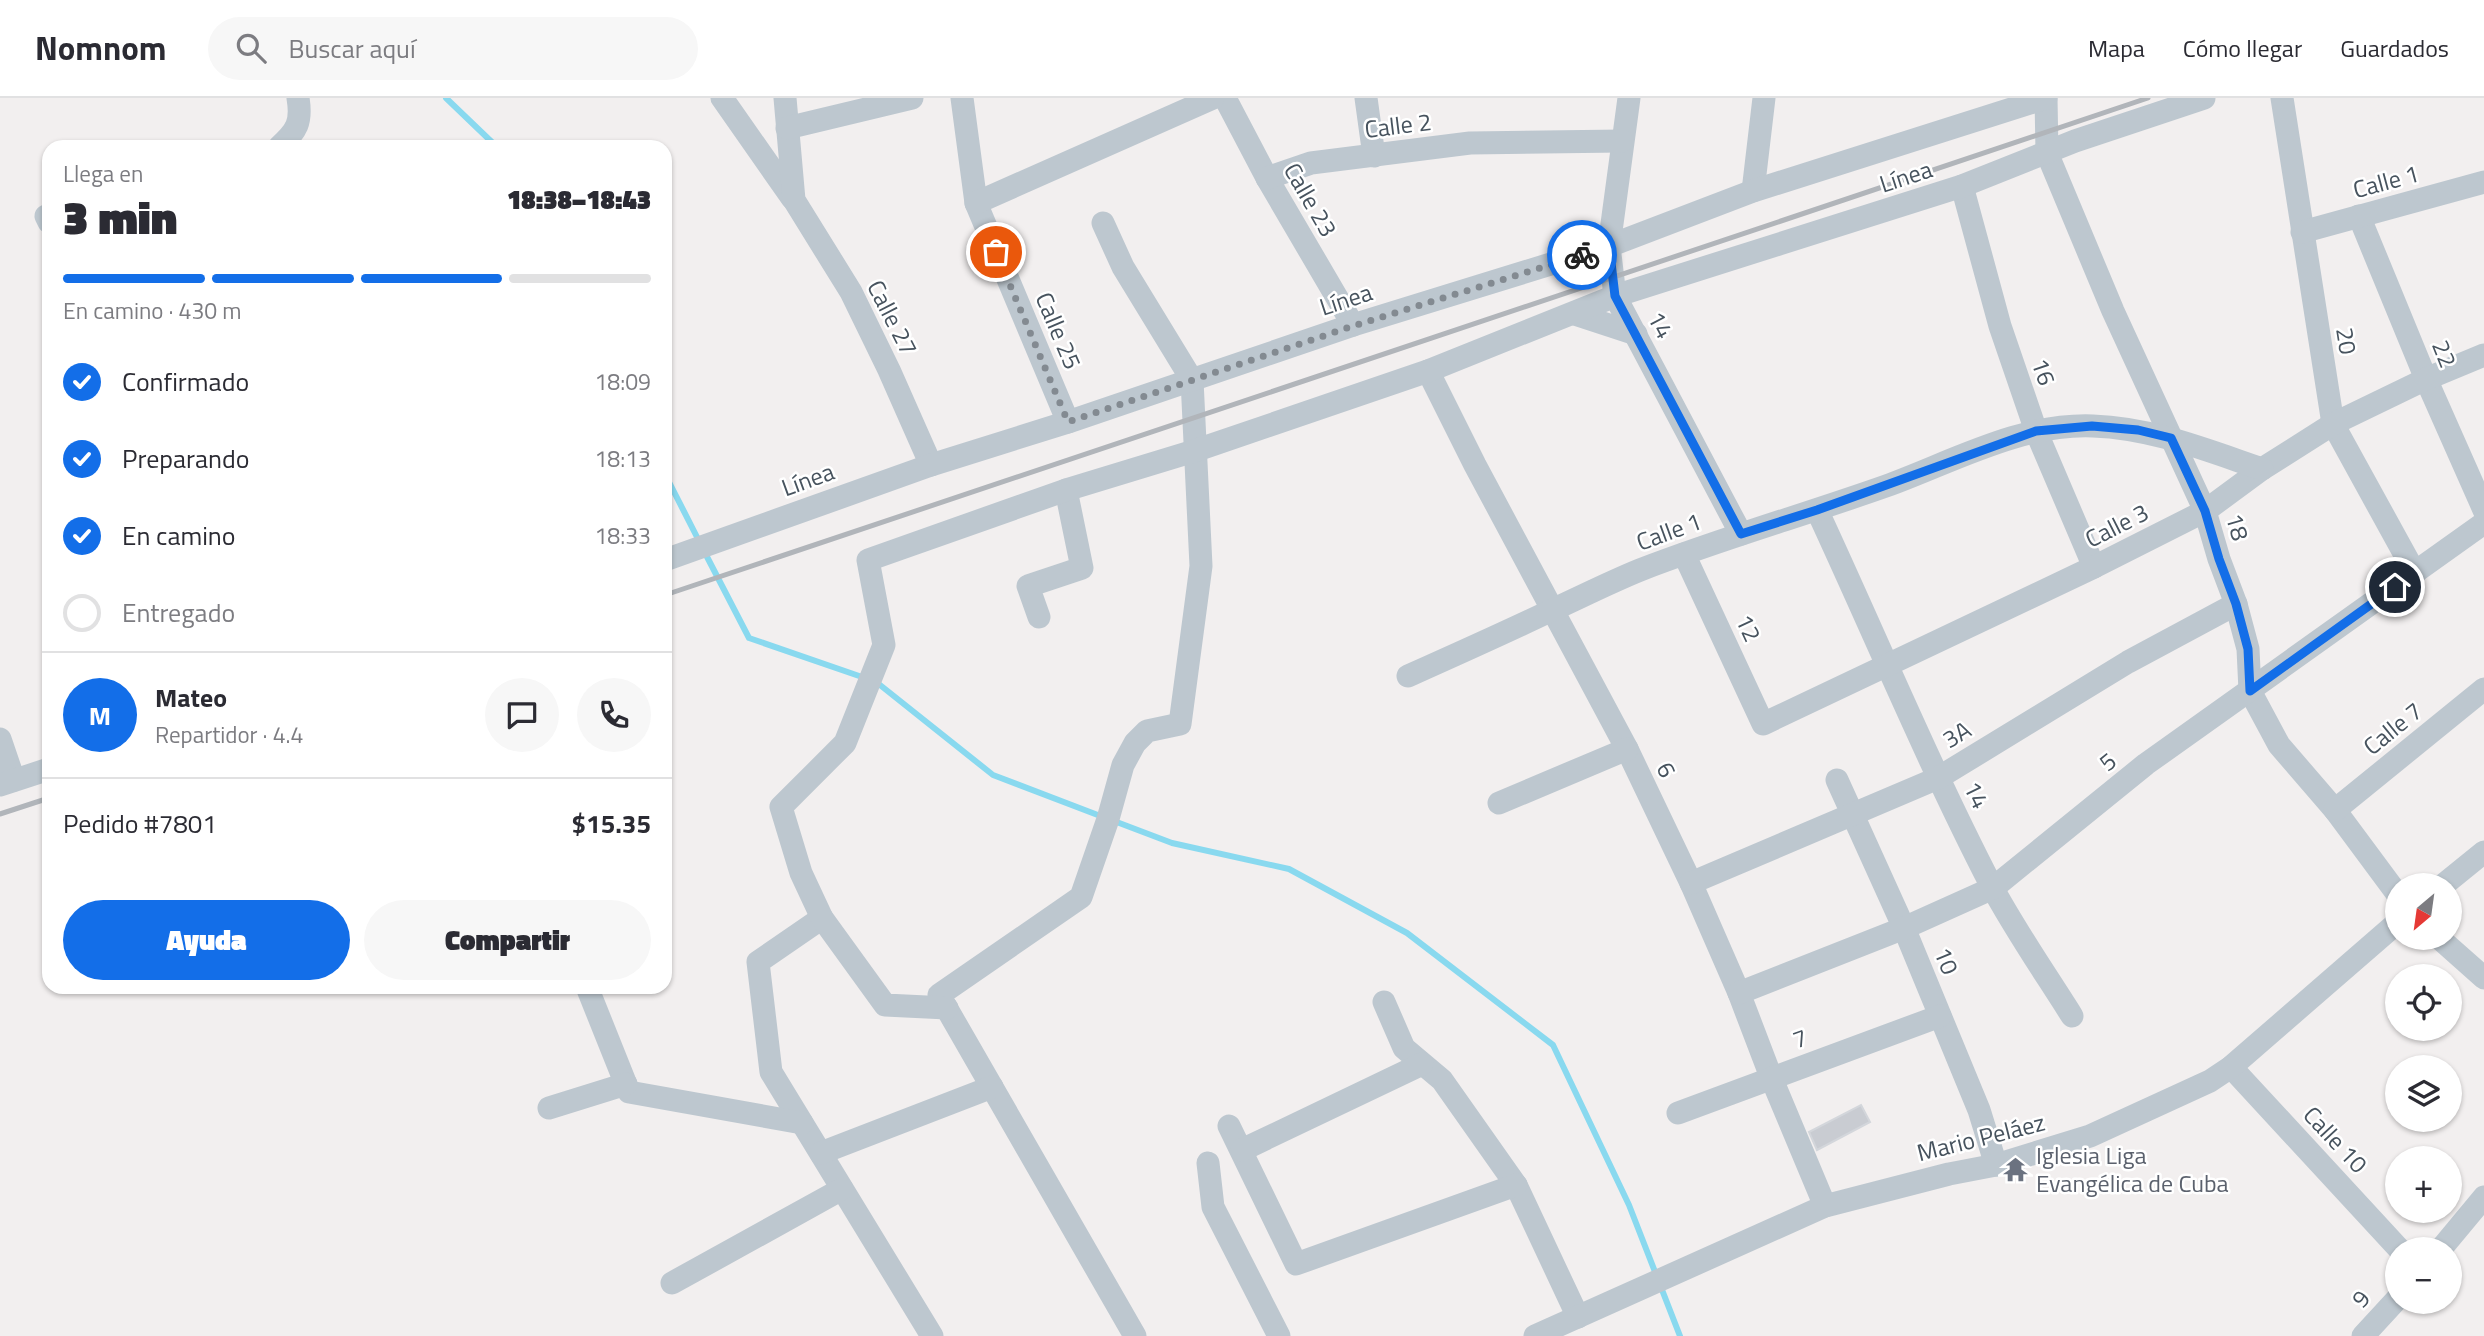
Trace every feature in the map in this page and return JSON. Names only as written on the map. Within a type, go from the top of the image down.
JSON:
[{"type":"street","points":[[288,140],[299,124],[298,98]]},
{"type":"street","name":"Calle 27","points":[[722,98],[794,200],[851,292],[931,465]]},
{"type":"street","name":"Calle 27","points":[[785,98],[794,200]]},
{"type":"street","points":[[787,128],[912,98]]},
{"type":"street","name":"Calle 25","points":[[962,98],[976,203],[1068,422]]},
{"type":"street","points":[[976,203],[1213,98]]},
{"type":"street","name":"Calle 23","points":[[1225,98],[1267,178],[1353,326]]},
{"type":"street","points":[[1366,98],[1374,156]]},
{"type":"street","name":"14","points":[[1629,98],[1609,246],[1615,296],[1741,534]]},
{"type":"street","points":[[1753,191],[1764,98]]},
{"type":"street","points":[[2046,98],[2047,153]]},
{"type":"street","name":"Línea","points":[[672,558],[931,465],[1353,326],[1609,246],[1753,191],[2046,98]]},
{"type":"street","name":"Línea","points":[[822,918],[801,873],[781,807],[845,743],[884,645],[868,560],[1066,490],[1194,451],[1428,370],[1615,296],[1962,186],[2075,141],[2204,98]]},
{"type":"street","name":"20","points":[[2281,98],[2333,424],[2415,573]]},
{"type":"street","name":"Calle 2","points":[[1267,178],[1311,163],[1470,144],[1622,141]]},
{"type":"street","name":"18","points":[[2047,153],[2113,312],[2205,511],[2248,649],[2250,691],[2279,745],[2335,810],[2385,877]]},
{"type":"street","name":"Calle 1","points":[[2302,232],[2484,182]]},
{"type":"street","name":"16","points":[[1962,186],[2000,326],[2036,431],[2094,567]]},
{"type":"street","name":"22","points":[[2359,216],[2426,379],[2484,510]]},
{"type":"street","points":[[1103,223],[1123,267],[1192,380],[1201,566],[1180,724],[1147,731],[1135,743],[1123,765],[1081,897],[939,995],[1135,1336]]},
{"type":"street","points":[[1575,314],[1636,334]]},
{"type":"street","name":"Calle 3","points":[[1763,724],[2094,567],[2205,511],[2262,469],[2333,424],[2426,379],[2484,355]]},
{"type":"street","name":"6","points":[[1428,370],[1475,465],[1627,749],[1691,883],[1739,993],[1825,1206]]},
{"type":"street","name":"Calle 1","points":[[1408,676],[1552,611],[1588,591],[1684,554],[1817,510],[2036,431],[2092,426],[2138,430],[2171,438],[2262,469]]},
{"type":"street","points":[[1039,617],[1028,586],[1082,568],[1066,490]]},
{"type":"street","name":"14","points":[[1817,510],[1938,778],[1993,888],[2072,1016]]},
{"type":"street","name":"5","points":[[1739,993],[1904,928],[1993,888],[2146,764],[2484,523]]},
{"type":"street","name":"12","points":[[1684,554],[1763,724]]},
{"type":"street","name":"3A","points":[[1691,883],[1938,778],[2128,662],[2236,604]]},
{"type":"street","name":"Calle 7","points":[[2335,810],[2484,689]]},
{"type":"street","points":[[0,739],[7,783],[42,771]]},
{"type":"street","points":[[1499,803],[1627,749]]},
{"type":"street","name":"10","points":[[1837,780],[1855,814],[1904,928],[1979,1110],[1996,1165]]},
{"type":"street","points":[[2458,873],[2484,852]]},
{"type":"street","points":[[932,1336],[771,1072],[758,962],[822,918],[885,1005],[947,1008]]},
{"type":"street","name":"Mario Peláez","points":[[1535,1336],[1825,1206],[1949,1174],[1996,1165],[2090,1136],[2210,1081],[2231,1067],[2385,933]]},
{"type":"street","points":[[2452,950],[2484,978]]},
{"type":"street","points":[[590,994],[629,1091],[802,1123]]},
{"type":"street","points":[[1384,1002],[1404,1048],[1442,1080],[1516,1185],[1578,1317]]},
{"type":"street","name":"7","points":[[1678,1113],[1940,1016]]},
{"type":"street","points":[[1242,1150],[1423,1064]]},
{"type":"street","name":"Calle 10","points":[[2231,1067],[2388,1237]]},
{"type":"street","points":[[549,1108],[625,1084]]},
{"type":"street","points":[[821,1153],[992,1087]]},
{"type":"street","points":[[1229,1126],[1296,1264],[1516,1185]]},
{"type":"street","points":[[1208,1163],[1213,1206],[1279,1336]]},
{"type":"street","points":[[671,1283],[842,1188]]},
{"type":"street","points":[[2451,1237],[2484,1197]]},
{"type":"street","name":"9","points":[[2363,1336],[2385,1312]]},
{"type":"building","points":[[1861,1105],[1870,1122],[1817,1150],[1809,1132]]},
{"type":"waterway","points":[[446,98],[490,140]]},
{"type":"waterway","points":[[672,488],[699,541]]},
{"type":"waterway","points":[[704,551],[749,638],[865,678]]},
{"type":"waterway","points":[[875,681],[993,775],[1103,817]]},
{"type":"waterway","points":[[1114,821],[1172,843],[1289,869],[1407,933],[1553,1045],[1629,1205],[1680,1336]]},
{"type":"railway","points":[[672,593],[2148,98]]},
{"type":"railway","points":[[0,814],[42,800]]},
{"type":"way so far","points":[[996,252],[1068,422],[1353,326],[1582,255]]},
{"type":"place","name":"Iglesia Liga Evangélica de Cuba","points":[[2016,1170]]},
{"type":"route","points":[[1582,255],[1609,246],[1615,296],[1741,534],[1817,510],[2036,431],[2092,426],[2138,430],[2171,438],[2205,511],[2236,604],[2248,649],[2250,691],[2395,587]]}]
